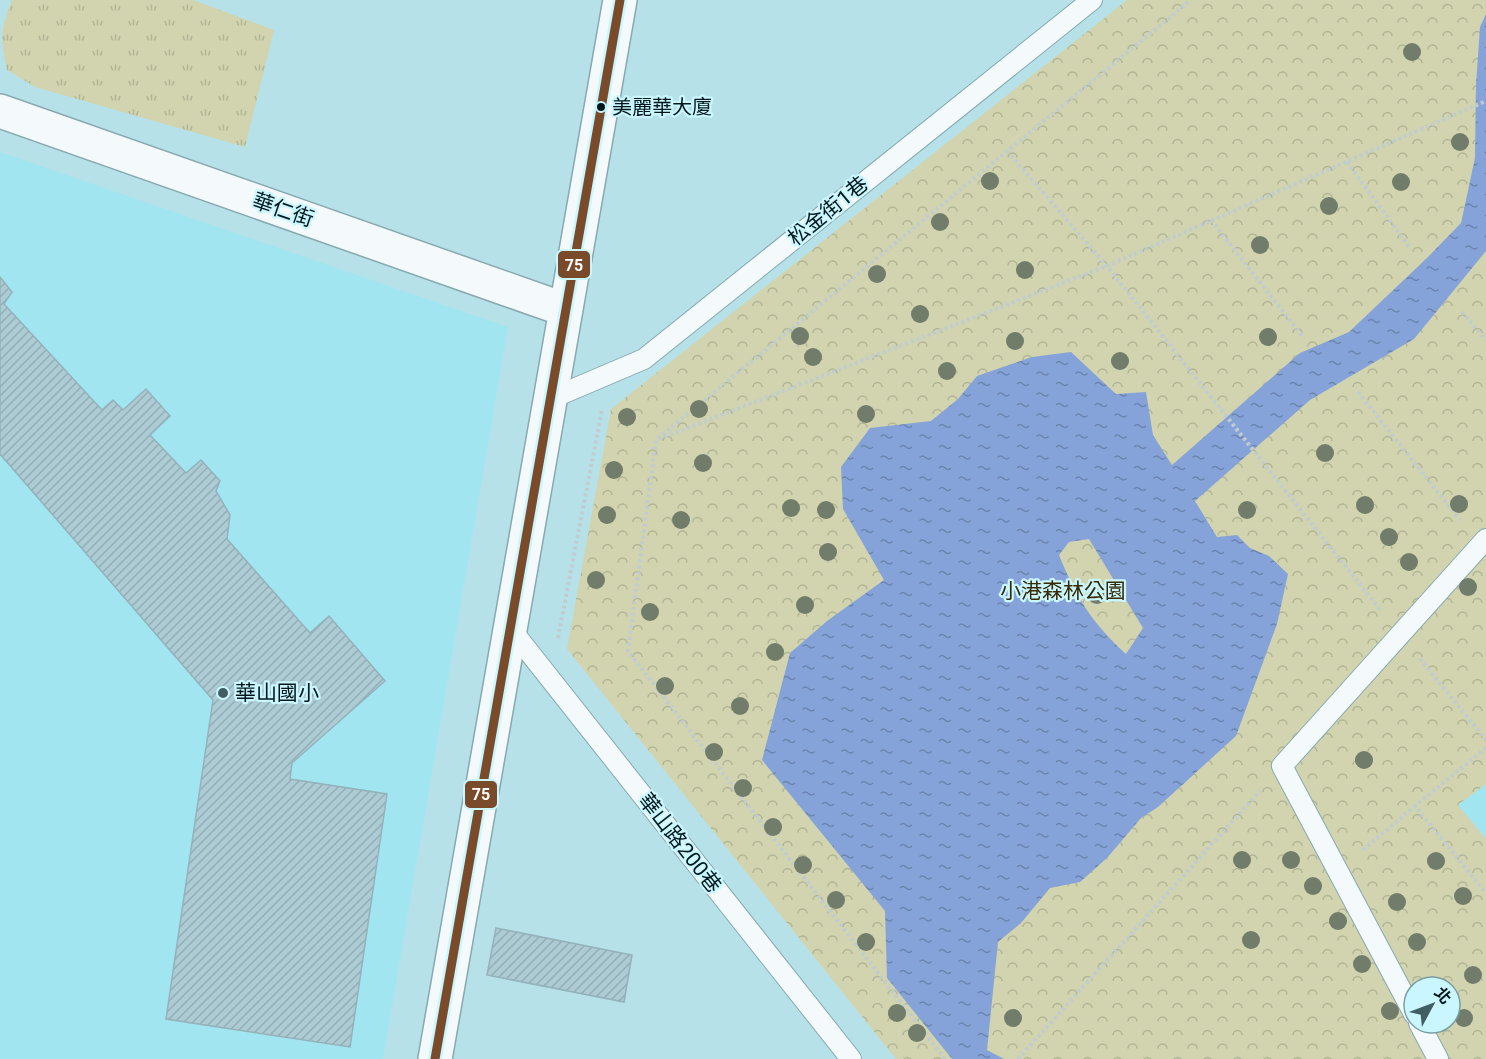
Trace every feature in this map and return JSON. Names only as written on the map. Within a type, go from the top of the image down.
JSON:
[{"type":"street","points":[[435,1059],[620,0]]},
{"type":"street","name":"華仁街","points":[[0,111],[566,310]]},
{"type":"lane","name":"松金街1巷","points":[[550,399],[644,358],[1092,0]]},
{"type":"lane","points":[[1402,991],[1282,766],[1483,542]]},
{"type":"lane","name":"華山路200巷","points":[[510,628],[851,1059]]},
{"type":"lane","points":[[1425,1035],[1438,1059]]},
{"type":"path","points":[[945,1059],[628,651],[656,440],[1191,0]]},
{"type":"path","points":[[656,440],[1107,266],[1486,101]]},
{"type":"path","points":[[1007,151],[1107,266],[1486,741]]},
{"type":"path","points":[[1347,161],[1410,249]]},
{"type":"path","points":[[1211,220],[1305,338]]},
{"type":"path","points":[[1462,312],[1486,340]]},
{"type":"path","points":[[1358,392],[1483,542]]},
{"type":"path","points":[[1338,871],[1486,748]]},
{"type":"path","points":[[1018,1059],[1282,766]]},
{"type":"path","points":[[1415,806],[1486,893]]},
{"type":"shaded area","name":"華山國小","points":[[0,152],[508,327],[383,1059],[0,1059]]},
{"type":"shaded area","points":[[1486,784],[1486,839],[1458,805]]},
{"type":"green space","points":[[12,0],[193,0],[274,30],[245,147],[35,87],[7,70],[2,34]]},
{"type":"green space","name":"小港森林公園","points":[[1127,0],[1486,0],[1486,784],[1458,805],[1486,839],[1486,1059],[896,1059],[567,649],[611,409]]},
{"type":"water","points":[[1486,14],[1486,251],[1414,339],[1310,400],[1195,501],[1217,537],[1237,535],[1250,548],[1269,556],[1288,574],[1277,624],[1236,736],[1158,807],[1141,818],[1107,858],[1080,882],[1050,888],[1021,923],[998,942],[987,1050],[1004,1059],[952,1059],[887,978],[885,911],[762,760],[790,653],[827,621],[884,580],[843,509],[841,467],[870,428],[931,421],[958,399],[977,376],[1032,357],[1071,352],[1116,394],[1146,392],[1153,435],[1172,465],[1300,353],[1349,332],[1461,223],[1475,158],[1480,27]],"holes":[[[1089,539],[1143,628],[1126,654],[1094,620],[1079,597],[1059,555],[1069,542]]]},
{"type":"building","points":[[0,277],[12,292],[4,304],[102,410],[113,400],[123,410],[146,389],[170,416],[150,435],[186,473],[201,460],[220,481],[216,491],[230,515],[227,539],[310,633],[329,616],[385,681],[292,763],[290,779],[387,794],[350,1047],[166,1019],[213,700],[0,454]]},
{"type":"building","points":[[496,928],[632,955],[624,1002],[487,975]]},
{"type":"transit line","name":"75","points":[[435,1059],[620,0]]},
{"type":"place","name":"美麗華大廈","points":[[601,107]]},
{"type":"place","name":"華山國小","points":[[223,693]]}]
